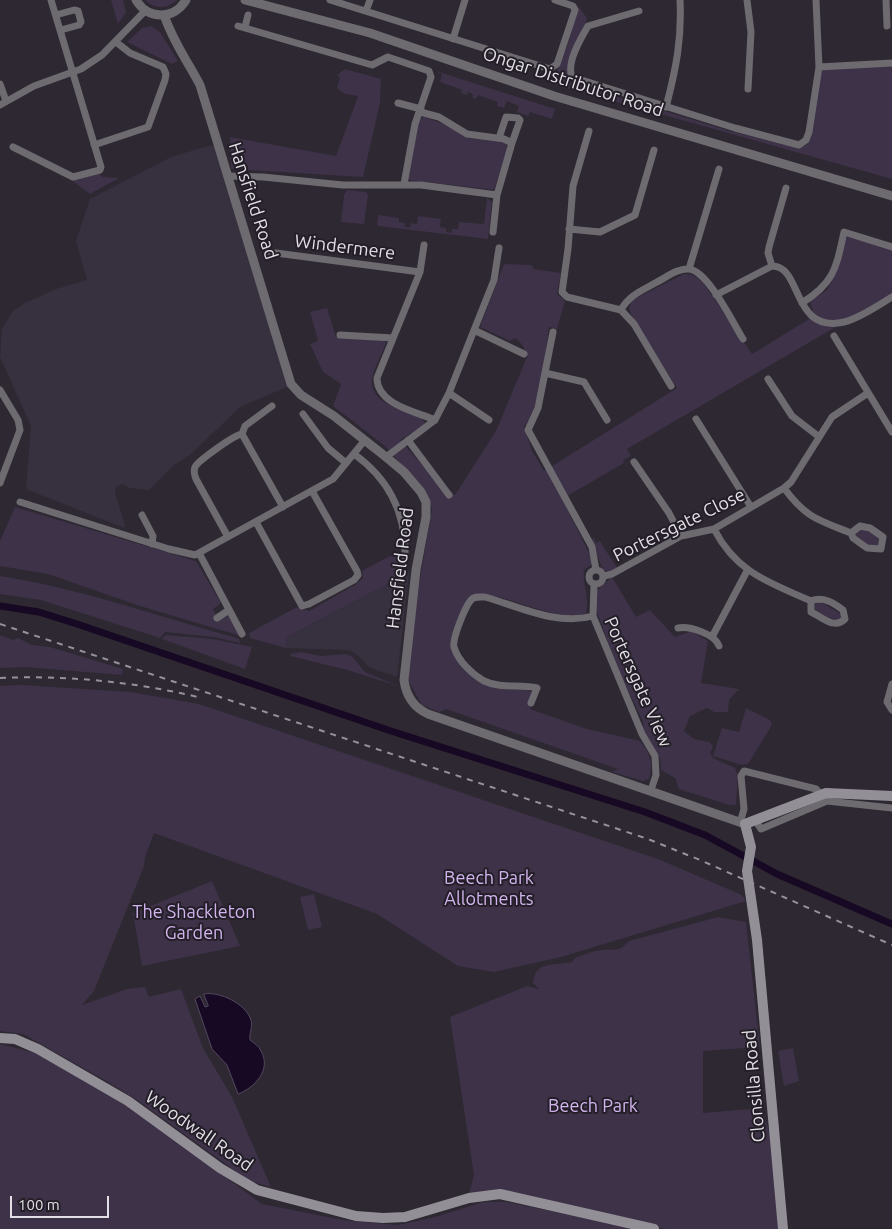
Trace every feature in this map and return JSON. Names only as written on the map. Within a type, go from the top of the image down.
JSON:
[{"type":"main road","points":[[742,823],[786,813],[825,796],[892,796]]},
{"type":"main road","name":"Clonsilla Road","points":[[742,823],[751,853],[747,865],[757,940],[783,1229]]},
{"type":"main road","name":"Woodwall Road","points":[[0,1038],[15,1040],[38,1049],[128,1101],[239,1182],[264,1192],[356,1216],[383,1218],[405,1217],[469,1198],[500,1194],[654,1229]]},
{"type":"street","points":[[13,147],[66,174],[77,177],[100,170],[100,164],[52,0]]},
{"type":"street","points":[[136,0],[145,10],[154,15],[164,15],[180,9],[186,0]]},
{"type":"street","name":"Ongar Distributor Road","points":[[245,0],[370,33],[554,96],[892,196]]},
{"type":"street","points":[[330,0],[550,69],[557,64],[572,25],[575,10],[573,6],[555,0]]},
{"type":"street","points":[[366,11],[370,0]]},
{"type":"street","points":[[453,38],[465,0]]},
{"type":"street","points":[[666,106],[675,74],[682,31],[680,0]]},
{"type":"street","points":[[747,0],[751,32],[748,89]]},
{"type":"street","points":[[639,10],[588,26],[577,45],[570,75],[797,145],[806,140],[809,132],[819,67],[816,0]]},
{"type":"street","points":[[886,0],[887,26]]},
{"type":"street","points":[[56,14],[74,10],[78,11],[80,16],[79,25],[61,30]]},
{"type":"street","points":[[0,84],[3,103],[34,86],[73,72],[102,55],[145,10]]},
{"type":"street","points":[[248,14],[242,27],[372,65],[388,57],[429,71],[431,77],[410,146],[404,184]]},
{"type":"street","name":"Hansfield Road","points":[[164,15],[175,44],[191,67],[200,85],[291,384],[306,398],[365,440],[404,472],[426,502],[426,517],[416,570],[404,680],[405,690],[412,703],[430,715],[742,823]]},
{"type":"street","points":[[94,145],[148,127],[165,80],[166,74],[163,67],[130,53],[116,42]]},
{"type":"street","points":[[819,67],[892,63]]},
{"type":"street","points":[[398,103],[439,117],[467,134],[499,138],[512,144]]},
{"type":"street","points":[[493,232],[497,195],[520,120],[518,118],[506,117],[499,138]]},
{"type":"street","points":[[589,131],[573,186],[570,229],[562,287],[564,296],[621,310],[634,324],[671,386]]},
{"type":"street","points":[[33,158],[37,150]]},
{"type":"street","points":[[570,229],[600,232],[635,215],[654,150]]},
{"type":"street","points":[[689,269],[719,169]]},
{"type":"street","points":[[227,176],[263,177],[343,185],[404,184],[497,195]]},
{"type":"street","points":[[786,188],[769,246],[768,258],[772,266],[784,270],[813,319],[821,322],[842,323],[892,298]]},
{"type":"street","points":[[802,302],[825,286],[837,262],[844,232],[892,247]]},
{"type":"street","points":[[424,245],[420,272],[377,378],[377,388],[382,395],[435,420]]},
{"type":"street","points":[[386,457],[435,420],[449,392],[494,280],[499,248]]},
{"type":"street","name":"Windermere","points":[[267,254],[286,254],[420,272]]},
{"type":"street","points":[[716,295],[772,266]]},
{"type":"street","points":[[621,310],[630,297],[679,270],[689,269],[702,277],[716,295],[743,339]]},
{"type":"street","points":[[474,330],[524,354]]},
{"type":"street","points":[[553,332],[538,408],[528,430],[592,547],[596,570]]},
{"type":"street","points":[[340,335],[393,338]]},
{"type":"street","points":[[834,336],[892,432]]},
{"type":"street","points":[[545,373],[584,382],[607,420]]},
{"type":"street","points":[[768,379],[792,416],[818,436]]},
{"type":"street","points":[[0,390],[18,420],[20,430],[0,483]]},
{"type":"street","points":[[449,392],[489,420]]},
{"type":"street","name":"Portersgate Close","points":[[604,576],[612,574],[681,536],[714,528],[784,488],[791,482],[818,436],[832,417],[868,392]]},
{"type":"street","points":[[228,537],[196,480],[195,466],[242,434],[245,426],[272,406]]},
{"type":"street","points":[[303,414],[310,420],[328,448],[346,463]]},
{"type":"street","points":[[696,419],[751,507]]},
{"type":"street","points":[[242,434],[283,507]]},
{"type":"street","points":[[20,502],[188,555],[199,553],[332,479],[365,440]]},
{"type":"street","points":[[408,440],[449,495]]},
{"type":"street","points":[[354,454],[385,483],[398,508],[404,532],[405,556]]},
{"type":"street","points":[[634,462],[670,513],[681,536]]},
{"type":"street","points":[[784,488],[804,512],[819,521],[851,533],[857,543],[867,548],[881,549],[883,537],[870,528],[860,526],[851,533]]},
{"type":"street","points":[[256,522],[302,606],[354,580],[358,575],[357,571],[312,490]]},
{"type":"street","points":[[142,515],[153,536],[152,544]]},
{"type":"street","points":[[714,528],[734,559],[747,571],[811,601],[819,599],[832,602],[844,610],[844,619],[840,623],[833,624],[811,612],[811,601]]},
{"type":"street","points":[[404,532],[414,531]]},
{"type":"street","points":[[199,553],[242,634]]},
{"type":"street","points":[[596,570],[602,572],[604,576],[601,583],[594,584],[589,577],[591,572],[596,570]]},
{"type":"street","points":[[712,637],[747,571]]},
{"type":"street","name":"Portersgate View","points":[[594,584],[593,616],[642,734],[655,756],[656,775],[651,790]]},
{"type":"street","points":[[531,703],[537,688],[504,686],[485,681],[467,667],[458,655],[454,645],[461,620],[470,601],[476,597],[485,597],[563,620],[578,620],[593,616]]},
{"type":"street","points":[[217,618],[229,610]]},
{"type":"street","points":[[678,628],[687,627],[712,637],[719,646]]},
{"type":"street","points":[[892,684],[887,702],[892,710]]},
{"type":"street","points":[[742,823],[744,809],[741,776],[744,771],[816,789],[825,796],[892,808]]},
{"type":"shaded area","points":[[208,146],[215,146],[289,386],[240,407],[191,454],[173,466],[149,490],[130,488],[122,484],[116,487],[115,493],[125,525],[124,528],[26,489],[31,426],[0,357],[2,329],[13,311],[25,303],[56,289],[87,280],[76,241],[90,199],[171,157]]},
{"type":"shaded area","points":[[409,573],[397,677],[369,667],[355,653],[348,650],[286,648],[287,637]]},
{"type":"shaded area","points":[[204,994],[225,997],[244,1009],[252,1025],[250,1040],[260,1049],[264,1058],[263,1071],[260,1077],[250,1087],[238,1094],[227,1065],[212,1049],[195,999],[200,996],[205,1007],[208,1006]]},
{"type":"green space","points":[[111,0],[123,0],[126,12],[118,24]]},
{"type":"green space","points":[[145,0],[177,0],[165,7],[157,7]]},
{"type":"green space","points":[[578,6],[587,18],[566,81],[730,131],[798,148],[806,145],[809,139],[822,68],[892,64],[892,179],[557,85],[554,78],[568,44]]},
{"type":"green space","points":[[151,26],[160,32],[178,61],[172,64],[127,42],[142,28]]},
{"type":"green space","points":[[345,69],[381,79],[380,103],[363,177],[231,169],[230,137],[336,156],[358,96],[345,94],[337,88],[340,78],[337,75]]},
{"type":"green space","points":[[436,71],[555,109],[552,119],[530,112],[528,116],[517,112],[519,106],[507,101],[504,108],[497,106],[498,102],[478,95],[476,99],[472,97],[473,94],[468,92],[467,95],[461,93],[462,90],[440,82],[442,74]]},
{"type":"green space","points":[[424,117],[447,125],[469,138],[505,143],[508,148],[494,190],[408,180],[407,177],[418,124],[420,119]]},
{"type":"green space","points":[[97,172],[103,177],[119,178],[90,194],[67,177]]},
{"type":"green space","points":[[347,190],[366,192],[368,195],[364,224],[341,222],[344,195]]},
{"type":"green space","points":[[487,198],[492,202],[488,239],[377,226],[378,215],[399,218],[399,222],[405,223],[405,227],[410,227],[411,223],[417,224],[418,216],[441,219],[440,227],[446,228],[446,232],[451,233],[452,229],[458,229],[459,222],[484,224]]},
{"type":"green space","points":[[851,237],[892,247],[892,294],[627,449],[631,456],[623,460],[624,463],[562,499],[591,557],[591,565],[584,570],[587,601],[586,614],[572,616],[556,614],[492,596],[478,595],[468,598],[454,653],[463,669],[490,685],[509,690],[524,689],[534,693],[530,709],[587,729],[640,741],[650,758],[649,779],[643,781],[612,772],[618,769],[446,709],[439,712],[422,705],[409,682],[408,671],[418,590],[432,509],[426,492],[385,446],[333,406],[341,384],[323,372],[310,344],[318,341],[310,312],[327,308],[336,337],[377,338],[386,342],[373,375],[373,389],[384,402],[410,413],[425,422],[423,426],[400,440],[434,478],[455,495],[496,431],[527,357],[523,346],[516,338],[510,341],[480,327],[504,264],[531,265],[534,269],[561,273],[557,294],[565,301],[557,329],[549,327],[539,392],[524,427],[532,451],[544,471],[677,388],[631,314],[629,308],[632,300],[684,274],[693,275],[702,281],[752,354],[814,316],[810,301],[827,290],[836,274],[845,238]]},
{"type":"green space","points":[[15,507],[196,561],[220,601],[220,604],[213,609],[218,619],[228,616],[241,636],[140,606],[48,574],[0,566],[0,541]]},
{"type":"green space","points":[[860,526],[884,540],[874,549],[853,538]]},
{"type":"green space","points":[[594,538],[596,543],[600,541],[617,568],[609,571],[603,570],[591,540]]},
{"type":"green space","points":[[390,556],[407,557],[405,575],[287,637],[286,648],[250,638],[249,633],[297,607],[309,611],[355,585],[363,578],[362,571]]},
{"type":"green space","points":[[0,576],[58,587],[116,603],[230,636],[239,639],[240,643],[214,637],[165,632],[160,638],[41,600],[0,594]]},
{"type":"green space","points":[[612,577],[636,617],[650,610],[675,637],[691,631],[708,641],[701,683],[739,689],[729,700],[728,712],[714,712],[707,708],[690,716],[684,731],[694,739],[710,742],[713,747],[710,753],[713,758],[735,768],[738,775],[736,805],[729,805],[679,789],[675,778],[661,770],[660,758],[644,733],[643,722],[617,667],[595,607],[597,590]]},
{"type":"green space","points":[[819,601],[841,614],[842,620],[830,618],[818,612],[814,606]]},
{"type":"green space","points":[[0,635],[13,640],[18,638],[32,645],[50,647],[123,669],[122,675],[25,667],[0,668]]},
{"type":"green space","points":[[166,635],[213,639],[252,647],[245,669],[162,639]]},
{"type":"green space","points":[[301,652],[321,656],[345,654],[352,656],[365,672],[398,686],[347,670],[290,656],[291,654]]},
{"type":"green space","name":"Beech Park Allotments","points":[[22,685],[131,692],[199,704],[658,859],[742,895],[746,901],[561,957],[494,972],[458,966],[377,914],[154,833],[145,857],[144,866],[94,991],[82,1005],[127,989],[145,987],[149,997],[181,989],[203,1048],[232,1097],[271,1187],[249,1181],[137,1100],[108,1082],[23,1034],[0,1031],[0,686]]},
{"type":"green space","points":[[746,708],[770,720],[772,725],[748,764],[742,765],[713,756],[722,728],[739,732]]},
{"type":"green space","name":"The Shackleton Garden","points":[[212,881],[240,946],[142,966],[133,913]]},
{"type":"green space","points":[[314,894],[322,927],[308,930],[300,897]]},
{"type":"green space","name":"Beech Park","points":[[718,917],[746,922],[760,1047],[703,1051],[703,1113],[762,1108],[771,1138],[779,1229],[665,1229],[500,1190],[469,1194],[474,1175],[450,1017],[527,986],[539,989],[533,983],[535,976],[542,967],[547,965],[572,962],[575,958],[589,953],[617,949],[623,947],[629,941]]},
{"type":"green space","points":[[0,1044],[39,1054],[137,1111],[262,1204],[343,1220],[398,1225],[435,1217],[483,1202],[506,1202],[641,1229],[0,1229]]},
{"type":"green space","points":[[793,1048],[799,1081],[784,1086],[778,1051]]},
{"type":"waterway","points":[[0,606],[39,612],[77,624],[391,731],[645,812],[705,835],[777,874],[892,924]]},
{"type":"railway","points":[[0,624],[648,839],[892,945]]},
{"type":"railway","points":[[0,678],[25,677],[102,681],[177,692],[202,698]]}]
